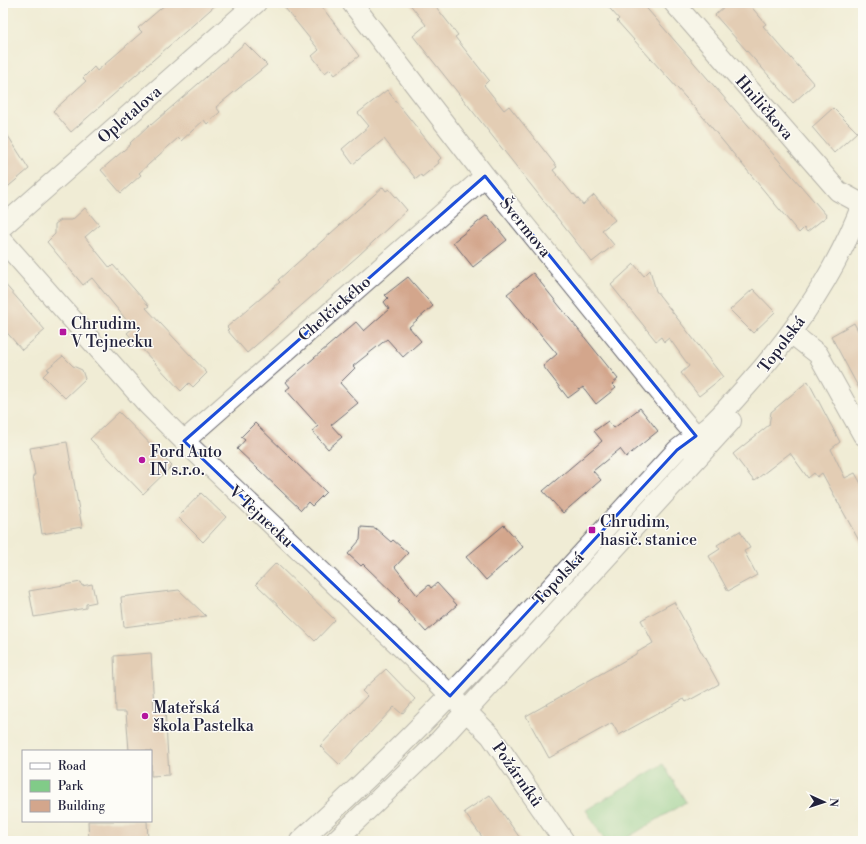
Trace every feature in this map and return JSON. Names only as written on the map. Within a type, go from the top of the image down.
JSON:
[{"type":"street","name":"Opletalova","points":[[3,226],[256,3]]},
{"type":"street","name":"Švermova","points":[[352,3],[485,176],[701,442]]},
{"type":"street","name":"Hniličkova","points":[[674,3],[838,191],[863,203]]},
{"type":"street","name":"Chelčického","points":[[184,441],[485,176]]},
{"type":"street","name":"Topolská","points":[[796,337],[863,203]]},
{"type":"street","name":"Topolská","points":[[335,841],[393,786],[466,712],[701,442],[714,421],[772,359],[796,337],[833,290],[863,232]]},
{"type":"street","name":"V Tejnecku","points":[[3,241],[143,399],[184,441],[466,712]]},
{"type":"street","points":[[796,337],[814,349],[824,362],[863,435]]},
{"type":"street","name":"Topolská","points":[[300,841],[366,781],[450,696],[677,450],[701,442]]},
{"type":"street","name":"Požárníků","points":[[466,712],[493,738],[564,841]]},
{"type":"highlighted area","points":[[485,176],[696,436],[677,450],[450,696],[184,441]]},
{"type":"green space","points":[[663,764],[686,802],[622,841],[605,841],[586,810]]},
{"type":"building","points":[[167,3],[218,3],[71,132],[53,111],[86,81],[83,78],[94,67],[97,71],[142,32],[138,28]]},
{"type":"building","points":[[281,3],[319,3],[359,56],[335,75],[330,69],[325,73],[312,56],[319,50]]},
{"type":"building","points":[[409,3],[433,3],[458,35],[455,37],[489,80],[484,85],[504,110],[509,106],[557,167],[553,170],[573,195],[574,194],[583,205],[594,195],[615,220],[602,230],[614,245],[592,262],[413,36],[426,25]]},
{"type":"building","points":[[605,3],[642,3],[827,216],[807,232],[804,228],[799,233],[703,117],[617,21],[619,19]]},
{"type":"building","points":[[728,3],[748,3],[766,24],[763,26],[814,84],[793,103],[715,15]]},
{"type":"building","points":[[245,43],[267,65],[216,107],[220,112],[207,124],[204,120],[181,141],[178,138],[139,173],[141,175],[121,193],[101,170],[131,144],[130,143],[150,124],[151,125]]},
{"type":"building","points":[[387,90],[441,158],[438,161],[439,163],[422,177],[421,175],[416,179],[384,139],[353,164],[342,149],[369,126],[358,113]]},
{"type":"building","points":[[833,108],[857,132],[834,153],[812,127]]},
{"type":"building","points":[[3,128],[29,169],[3,191]]},
{"type":"building","points":[[383,187],[386,191],[389,189],[407,210],[358,256],[247,353],[227,330],[229,329],[227,327],[280,282],[278,280]]},
{"type":"building","points":[[85,208],[99,225],[85,237],[110,268],[113,265],[149,306],[146,308],[207,373],[193,387],[189,383],[181,391],[127,333],[133,328],[92,278],[83,285],[47,242],[55,234],[55,224],[61,220],[72,220]]},
{"type":"building","points":[[487,215],[507,240],[473,267],[453,242]]},
{"type":"building","points":[[634,264],[644,276],[650,270],[656,291],[723,377],[699,396],[681,373],[689,366],[669,338],[664,342],[661,337],[656,341],[611,285]]},
{"type":"building","points":[[533,273],[618,379],[612,384],[616,388],[596,404],[583,387],[568,398],[543,366],[557,354],[507,294]]},
{"type":"building","points":[[408,277],[433,306],[409,327],[421,341],[403,357],[387,339],[353,366],[355,368],[340,383],[358,403],[331,425],[342,437],[328,449],[312,431],[318,426],[286,390],[290,387],[286,382],[356,322],[364,331],[389,309],[384,302],[388,298],[385,295]]},
{"type":"building","points":[[3,282],[45,330],[22,350],[3,328]]},
{"type":"building","points":[[753,289],[775,312],[753,333],[730,310]]},
{"type":"building","points":[[854,323],[863,340],[863,396],[831,336]]},
{"type":"building","points":[[63,356],[73,366],[82,370],[85,379],[65,398],[43,376],[49,370],[47,369]]},
{"type":"building","points":[[808,381],[840,442],[831,449],[845,478],[855,473],[863,487],[863,548],[822,473],[817,477],[814,473],[808,478],[790,453],[754,481],[733,454],[769,425],[771,412]]},
{"type":"building","points":[[640,408],[658,431],[626,457],[620,449],[593,471],[601,480],[563,513],[543,491],[602,441],[594,431],[608,421],[614,428]]},
{"type":"building","points":[[119,412],[172,466],[143,494],[90,439]]},
{"type":"building","points":[[255,423],[326,492],[312,506],[308,502],[301,510],[237,449],[245,440],[241,437]]},
{"type":"building","points":[[67,442],[82,527],[42,534],[33,475],[35,475],[30,448]]},
{"type":"building","points":[[201,493],[226,517],[203,542],[178,517]]},
{"type":"building","points":[[504,525],[523,547],[486,580],[466,557]]},
{"type":"building","points":[[361,527],[375,528],[391,542],[393,540],[408,553],[395,567],[417,595],[429,585],[431,588],[437,583],[457,605],[426,632],[398,601],[400,600],[363,564],[361,566],[348,554],[360,540]]},
{"type":"building","points":[[740,531],[750,548],[744,551],[757,575],[728,591],[709,556],[720,549],[717,545]]},
{"type":"building","points":[[276,563],[335,620],[315,641],[256,584]]},
{"type":"building","points":[[81,582],[82,586],[92,584],[96,602],[86,604],[86,608],[34,617],[29,591]]},
{"type":"building","points":[[179,590],[206,616],[124,627],[121,597]]},
{"type":"building","points":[[674,602],[719,684],[686,702],[684,699],[619,735],[612,723],[549,758],[526,716],[653,643],[641,620]]},
{"type":"building","points":[[151,653],[154,708],[165,708],[169,775],[152,776],[152,750],[129,750],[126,712],[116,712],[114,656]]},
{"type":"building","points":[[386,669],[415,699],[402,714],[394,707],[340,765],[320,746],[367,696],[362,691]]},
{"type":"building","points":[[490,795],[522,841],[485,841],[464,812]]},
{"type":"building","points":[[88,822],[147,822],[148,840],[89,841]]},
{"type":"place","name":"Chrudim, V Tejnecku","points":[[63,332]]},
{"type":"place","name":"Ford Auto IN s.r.o.","points":[[142,460]]},
{"type":"place","name":"Chrudim, hasič. stanice","points":[[592,530]]},
{"type":"place","name":"Mateřská škola Pastelka","points":[[145,716]]}]
